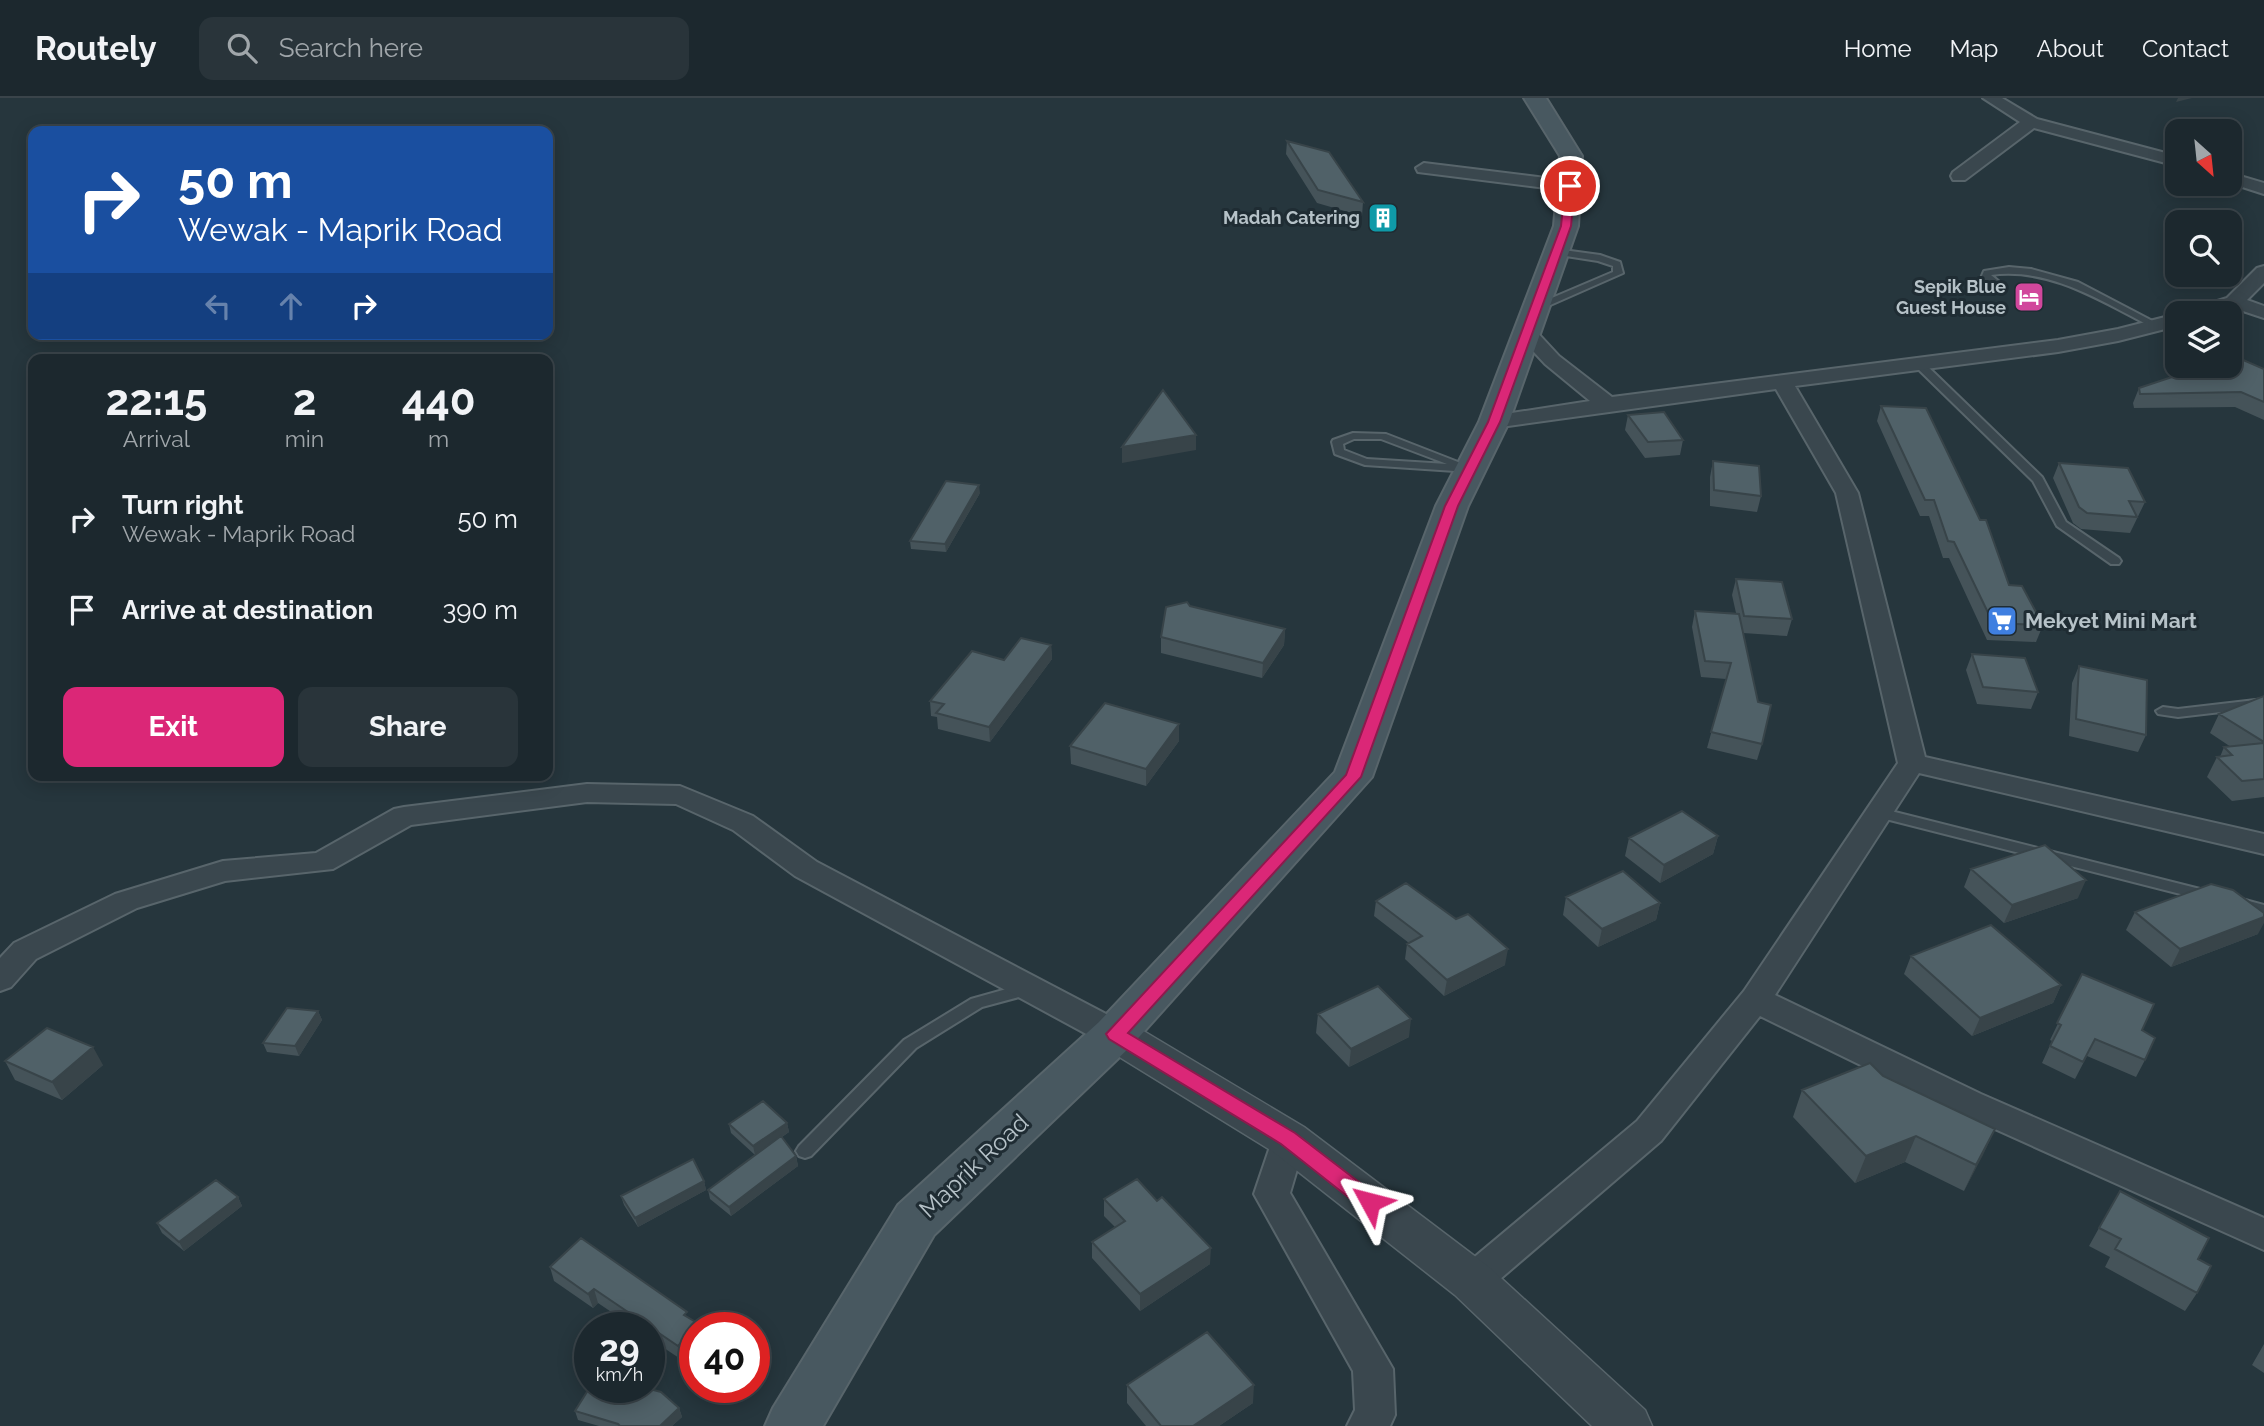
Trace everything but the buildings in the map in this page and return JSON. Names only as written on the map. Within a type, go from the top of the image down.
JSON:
[{"type":"main road","name":"Maprik Road","points":[[793,1426],[916,1220],[1115,1034],[1353,777],[1452,506],[1494,422],[1566,226],[1571,156],[1535,98]]},
{"type":"street","points":[[1991,98],[2031,122],[2165,158]]},
{"type":"street","points":[[1959,176],[2031,122]]},
{"type":"street","points":[[1424,168],[1570,186]]},
{"type":"street","points":[[2242,182],[2264,189]]},
{"type":"street","points":[[2235,301],[2264,272]]},
{"type":"street","points":[[2242,305],[2264,312]]},
{"type":"street","points":[[1531,320],[1552,360],[1606,403]]},
{"type":"street","points":[[1494,422],[1606,403],[1783,383],[2103,340],[2165,324]]},
{"type":"street","points":[[1472,1281],[1649,1131],[1755,999],[1912,763],[1847,493],[1783,383]]},
{"type":"street","points":[[1912,763],[2264,844]]},
{"type":"street","points":[[0,979],[25,951],[126,901],[223,871],[322,862],[404,816],[587,793],[680,795],[743,823],[806,869],[1115,1034],[1288,1139],[1472,1281],[1627,1426]]},
{"type":"street","points":[[1755,999],[1969,1103],[2264,1235]]},
{"type":"street","points":[[1288,1139],[1272,1194],[1373,1369],[1375,1415],[1367,1426]]},
{"type":"lane","points":[[1531,320],[1618,273],[1617,264],[1600,258],[1556,252]]},
{"type":"lane","points":[[1997,284],[1986,278],[1987,273],[2028,268],[2055,277],[2157,326]]},
{"type":"lane","points":[[1919,365],[2038,479],[2061,524],[2115,561]]},
{"type":"lane","points":[[1353,436],[1382,436],[1470,469],[1366,462],[1339,452],[1337,442],[1353,436]]},
{"type":"lane","points":[[2163,711],[2178,713],[2264,703]]},
{"type":"lane","points":[[1879,813],[2264,909]]},
{"type":"lane","points":[[805,1152],[910,1044],[977,1003],[1028,989]]},
{"type":"place","name":"Madah Catering","points":[[1383,218]]},
{"type":"place","name":"Sepik Blue Guest House","points":[[2029,297]]},
{"type":"place","name":"Mekyet Mini Mart","points":[[2002,621]]},
{"type":"route","points":[[1370,1202],[1288,1139],[1115,1034],[1353,777],[1452,506],[1494,422],[1550,271],[1566,226],[1570,186]]}]
